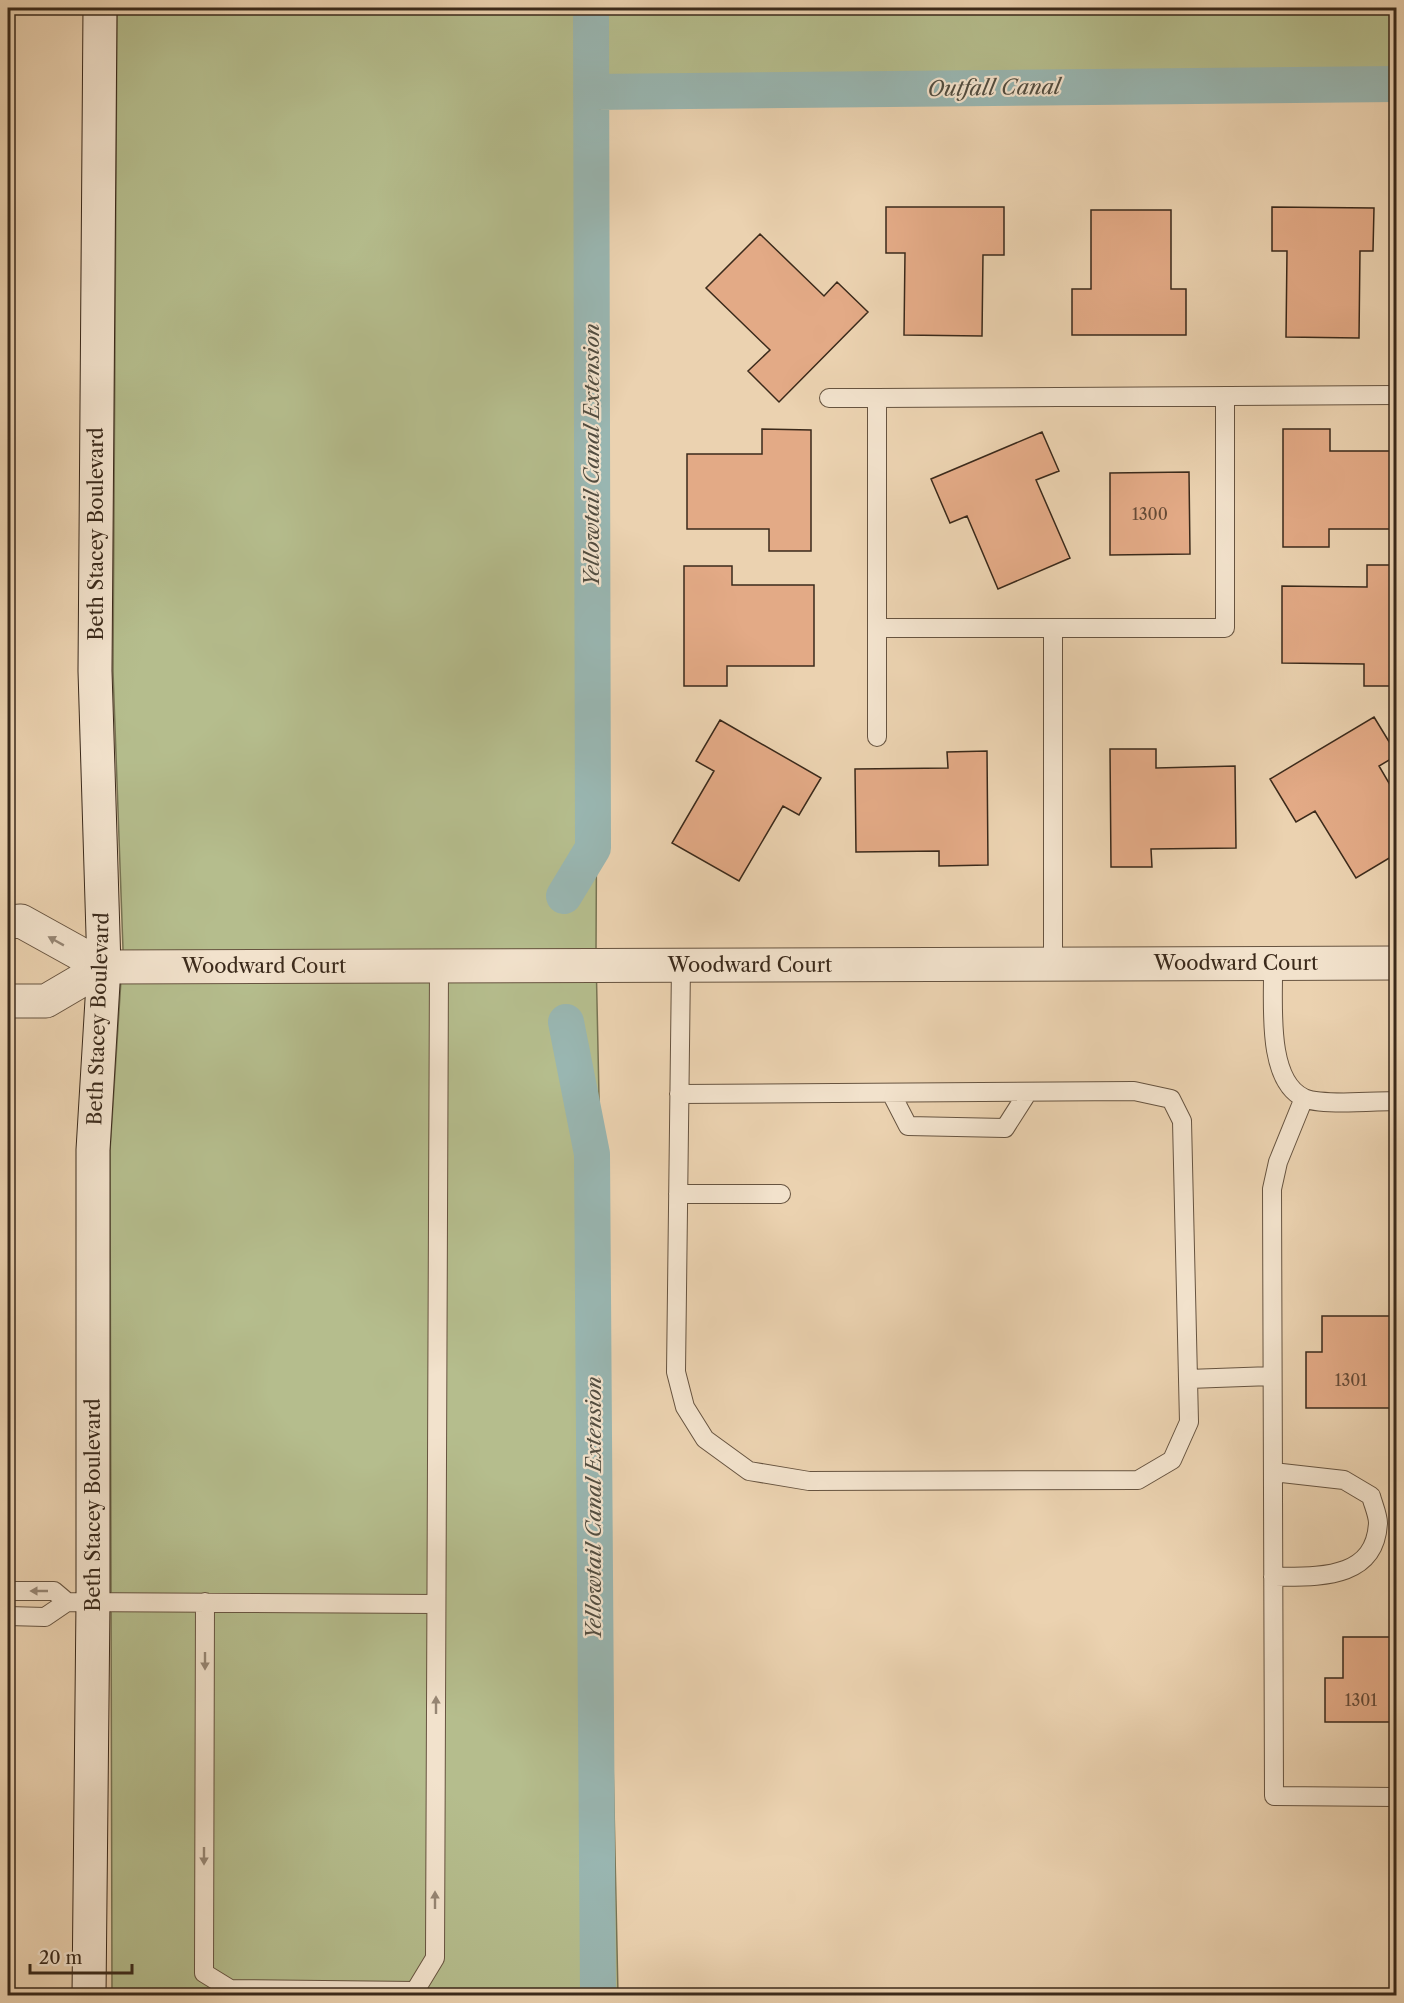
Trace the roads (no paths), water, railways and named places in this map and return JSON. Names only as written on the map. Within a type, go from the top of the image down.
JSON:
[{"type":"street","name":"Beth Stacey Boulevard","points":[[89,1995],[80,1602],[93,1150],[104,967],[95,671],[100,8]]},
{"type":"street","points":[[8,922],[21,921],[104,967]]},
{"type":"street","name":"Woodward Court","points":[[104,967],[1396,963]]},
{"type":"street","points":[[8,1001],[46,1001],[104,967]]},
{"type":"lane","points":[[829,398],[1396,395]]},
{"type":"lane","points":[[878,628],[1226,628],[1226,396]]},
{"type":"lane","points":[[877,737],[878,398]]},
{"type":"lane","points":[[1053,628],[1053,964]]},
{"type":"lane","points":[[1273,963],[1274,1040],[1280,1069],[1287,1085],[1304,1098],[1396,1101]]},
{"type":"lane","points":[[679,1094],[1134,1091],[1171,1099],[1182,1121],[1189,1422],[1172,1460],[1138,1480],[809,1481],[749,1471],[705,1438],[685,1407],[676,1372],[679,1094],[681,965]]},
{"type":"lane","points":[[205,1602],[204,1973],[230,1989],[415,1991],[435,1958],[439,966]]},
{"type":"lane","points":[[891,1093],[908,1126],[1005,1128],[1028,1092]]},
{"type":"lane","points":[[1304,1098],[1278,1162],[1272,1189],[1274,1796],[1396,1797]]},
{"type":"lane","points":[[678,1194],[781,1194]]},
{"type":"lane","points":[[1188,1379],[1272,1376]]},
{"type":"lane","points":[[1273,1472],[1344,1480],[1371,1496],[1378,1522],[1370,1550],[1354,1568],[1325,1576],[1273,1577]]},
{"type":"lane","points":[[8,1591],[54,1591],[80,1602],[436,1604]]},
{"type":"lane","points":[[8,1616],[45,1617],[80,1602]]},
{"type":"waterway","name":"Yellowtail Canal Extension","points":[[564,896],[593,848],[591,8]]},
{"type":"waterway","name":"Outfall Canal","points":[[591,92],[1396,84]]},
{"type":"waterway","name":"Yellowtail Canal Extension","points":[[566,1022],[592,1154],[598,1996]]}]
